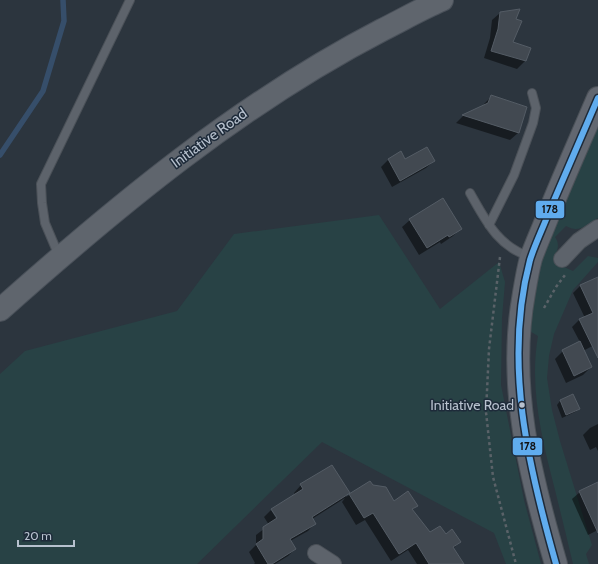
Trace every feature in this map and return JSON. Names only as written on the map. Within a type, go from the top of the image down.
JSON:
[{"type":"main road","name":"Initiative Road","points":[[0,310],[60,257],[154,179],[252,106],[342,51],[442,0]]},
{"type":"main road","points":[[556,564],[535,487],[523,427],[518,395],[518,334],[521,306],[531,258],[598,98]]},
{"type":"street","points":[[562,259],[580,241],[598,228]]},
{"type":"street","points":[[316,553],[333,564]]},
{"type":"lane","points":[[60,257],[45,223],[41,184],[130,0]]},
{"type":"lane","points":[[489,225],[514,175],[533,123],[536,108],[532,93]]},
{"type":"lane","points":[[470,193],[489,225],[505,245],[519,254],[531,258]]},
{"type":"path","points":[[505,245],[501,255],[494,302],[489,349],[486,412],[493,478],[516,564]]},
{"type":"path","points":[[541,314],[556,287],[570,269],[562,259]]},
{"type":"green space","points":[[598,123],[598,218],[579,229],[566,226],[555,237],[558,242],[558,247],[554,257],[564,267],[573,271],[588,256],[598,258],[598,262],[573,290],[554,334],[549,356],[547,378],[552,410],[560,441],[592,545],[586,554],[589,564],[573,564],[538,413],[535,375],[538,336],[528,330],[537,278],[546,243],[567,191]]},
{"type":"green space","points":[[379,215],[440,309],[499,262],[505,282],[502,318],[501,385],[524,500],[541,564],[506,564],[494,533],[322,442],[197,564],[0,564],[0,374],[25,351],[177,311],[234,234]]},
{"type":"building","points":[[520,9],[516,19],[522,21],[513,42],[531,48],[526,61],[491,51],[498,29],[500,12]]},
{"type":"building","points":[[491,95],[527,107],[519,133],[462,115],[488,103]]},
{"type":"building","points":[[427,147],[435,161],[400,181],[388,159],[401,151],[405,159]]},
{"type":"building","points":[[443,198],[462,229],[449,237],[448,235],[427,248],[409,219]]},
{"type":"building","points":[[598,277],[598,358],[579,319],[593,313],[580,285]]},
{"type":"building","points":[[580,341],[592,367],[574,376],[562,350]]},
{"type":"building","points":[[573,394],[580,409],[566,415],[560,400]]},
{"type":"building","points":[[332,465],[350,493],[312,517],[316,524],[290,539],[296,549],[272,564],[268,564],[256,544],[263,539],[263,527],[277,518],[271,509],[303,489],[300,484]]},
{"type":"building","points":[[370,481],[373,485],[386,487],[394,501],[408,491],[418,506],[412,509],[430,532],[440,526],[446,534],[452,529],[461,542],[453,547],[464,564],[429,564],[416,543],[399,554],[373,513],[364,518],[349,494]]},
{"type":"building","points":[[598,482],[598,533],[579,491]]},
{"type":"waterway","points":[[0,155],[43,91],[64,21],[63,0]]},
{"type":"transit line","name":"178","points":[[556,564],[536,489],[522,413],[519,375],[519,337],[522,298],[534,248],[598,98]]},
{"type":"place","name":"Initiative Road","points":[[522,405]]}]
